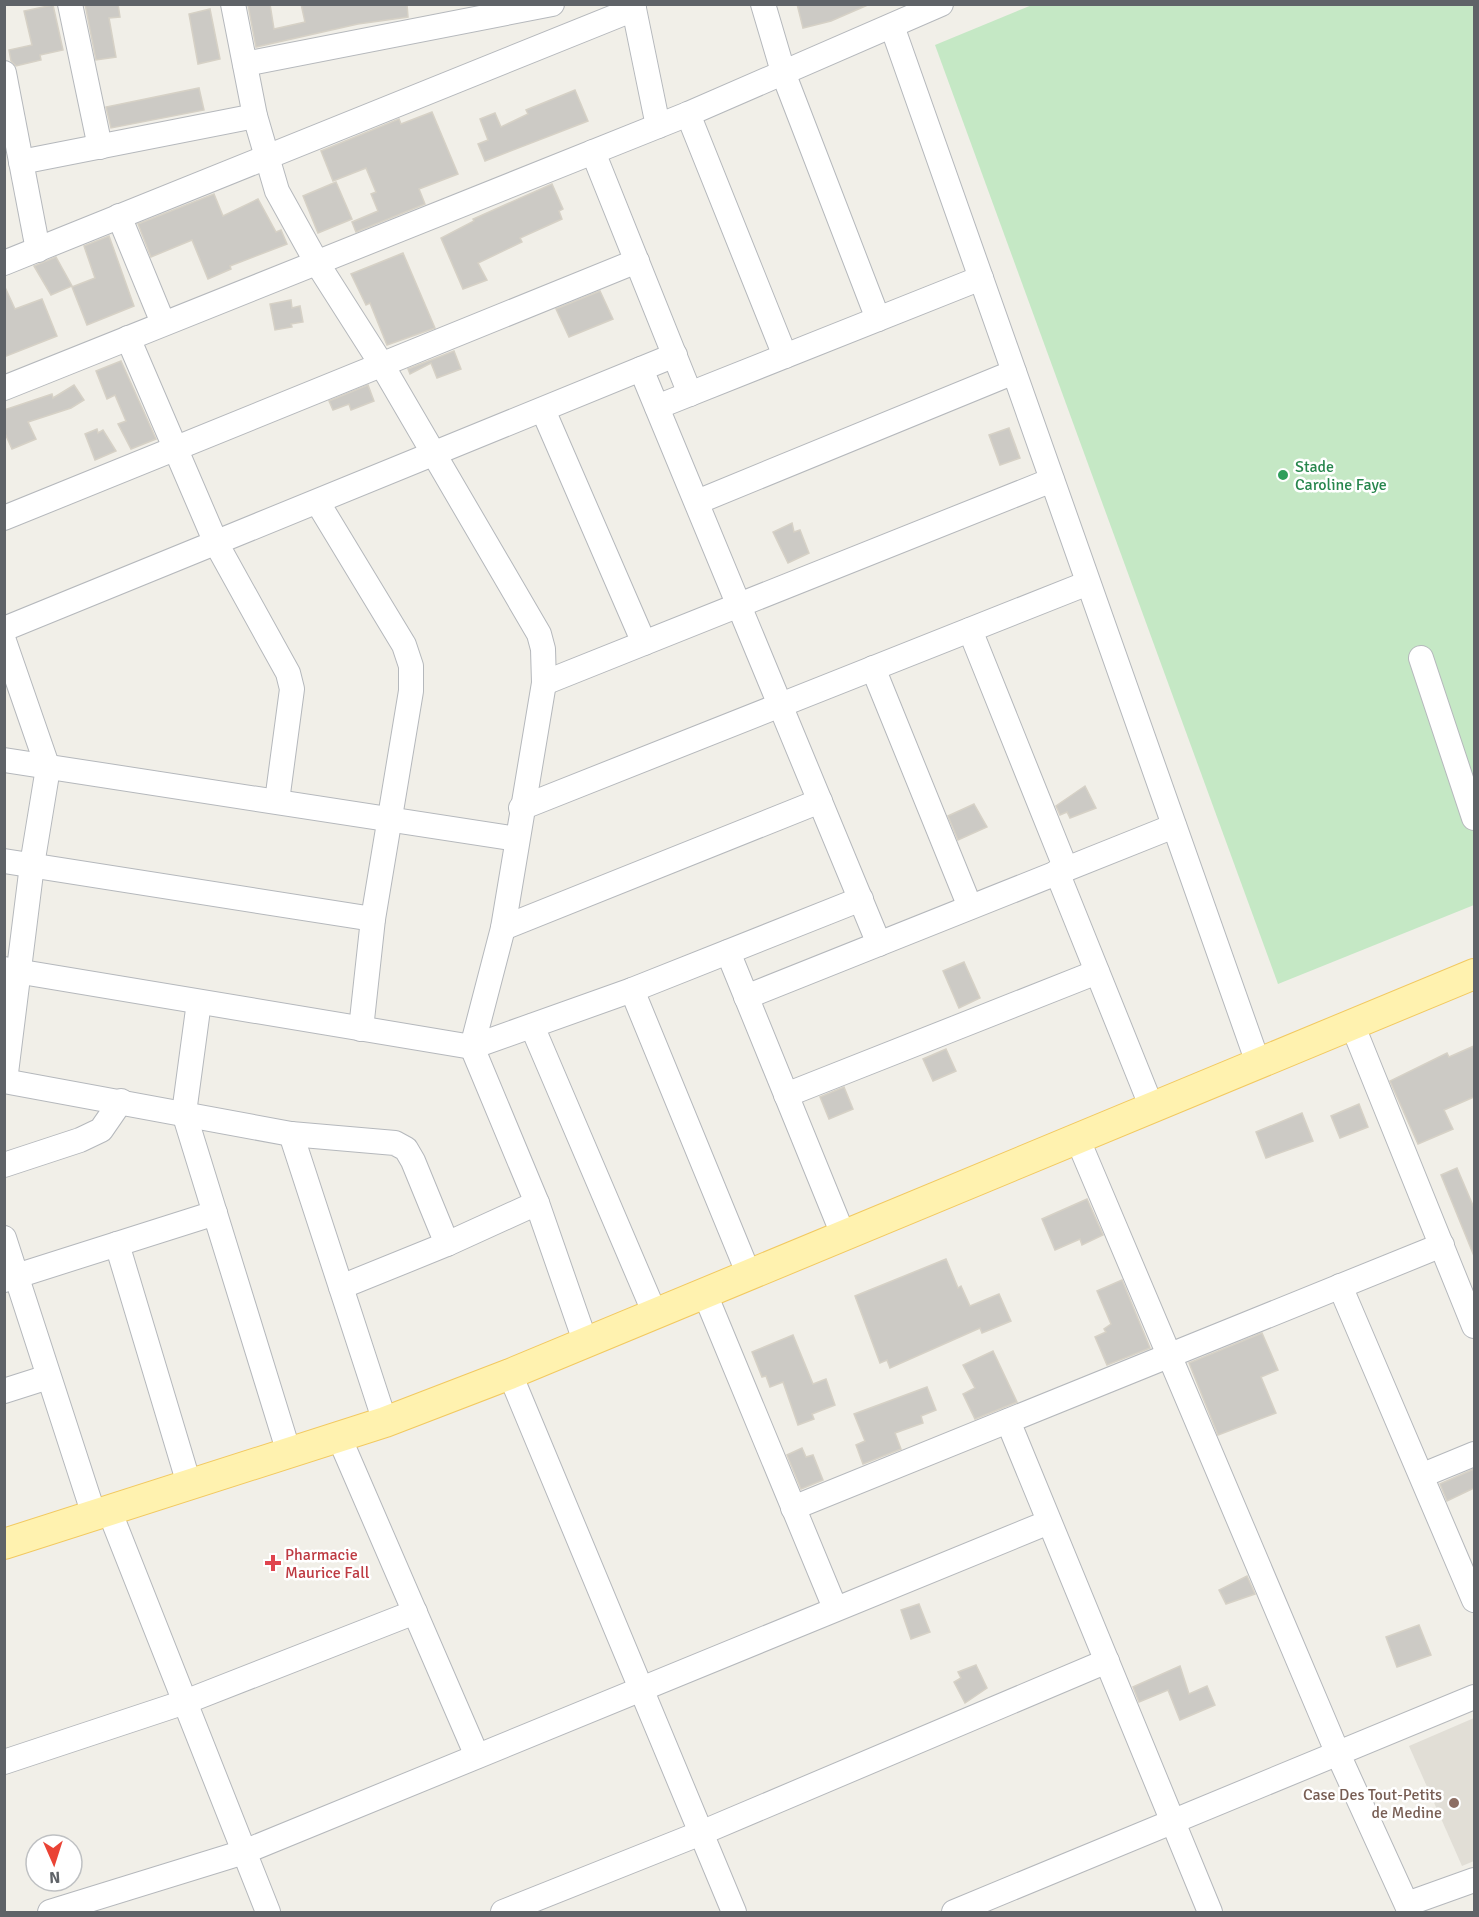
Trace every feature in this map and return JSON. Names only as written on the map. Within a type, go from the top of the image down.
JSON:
[{"type":"main road","points":[[4,1544],[385,1422],[510,1374],[1474,974]]},
{"type":"street","points":[[70,4],[100,147]]},
{"type":"street","points":[[233,4],[255,116],[277,191],[316,263],[434,453],[539,634],[543,649],[544,683],[521,808],[503,927],[472,1047],[537,1203],[585,1341]]},
{"type":"street","points":[[245,64],[552,4]]},
{"type":"street","points":[[763,4],[784,75],[878,319]]},
{"type":"street","points":[[4,388],[784,75],[941,4]]},
{"type":"street","points":[[4,263],[633,7],[658,126]]},
{"type":"street","points":[[892,26],[1258,1063]]},
{"type":"street","points":[[4,73],[8,117],[21,162],[38,250]]},
{"type":"street","points":[[688,114],[785,356]]},
{"type":"street","points":[[21,162],[255,116]]},
{"type":"street","points":[[593,152],[690,394]]},
{"type":"street","points":[[119,216],[164,323]]},
{"type":"street","points":[[4,518],[637,261]]},
{"type":"street","points":[[657,408],[981,278]]},
{"type":"street","points":[[128,338],[216,543],[288,673],[292,689],[277,801]]},
{"type":"street","points":[[4,629],[318,503],[675,355]]},
{"type":"street","points":[[641,369],[879,944]]},
{"type":"street","points":[[697,502],[1014,372]]},
{"type":"street","points":[[543,410],[644,643]]},
{"type":"street","points":[[544,683],[1052,480]]},
{"type":"street","points":[[318,503],[404,645],[411,666],[411,691],[374,919],[361,1029]]},
{"type":"street","points":[[521,808],[1088,583]]},
{"type":"street","points":[[970,630],[1061,871],[1096,972],[1152,1108]]},
{"type":"street","points":[[4,641],[48,768],[11,970],[5,1081],[291,1134],[395,1143],[406,1149],[447,1244]]},
{"type":"street","points":[[1421,658],[1474,818]]},
{"type":"street","points":[[873,668],[970,907]]},
{"type":"street","points":[[4,760],[516,839]]},
{"type":"street","points":[[503,927],[820,801]]},
{"type":"street","points":[[746,997],[1174,826]]},
{"type":"street","points":[[4,861],[374,919]]},
{"type":"street","points":[[11,970],[472,1047],[632,990],[861,899]]},
{"type":"street","points":[[728,952],[844,1237]]},
{"type":"street","points":[[786,1095],[1096,972]]},
{"type":"street","points":[[632,990],[749,1275]]},
{"type":"street","points":[[199,1002],[184,1113],[289,1453]]},
{"type":"street","points":[[1352,1024],[1474,1326]]},
{"type":"street","points":[[532,1026],[656,1314]]},
{"type":"street","points":[[4,1165],[80,1140],[101,1130],[121,1101]]},
{"type":"street","points":[[291,1134],[385,1422]]},
{"type":"street","points":[[1078,1140],[1338,1755],[1409,1908],[1474,1880]]},
{"type":"street","points":[[341,1287],[447,1244],[537,1203]]},
{"type":"street","points":[[11,1278],[215,1213]]},
{"type":"street","points":[[4,1238],[11,1278],[48,1377],[101,1512],[185,1702],[268,1912]]},
{"type":"street","points":[[117,1244],[189,1484]]},
{"type":"street","points":[[793,1508],[1442,1245]]},
{"type":"street","points":[[1340,1286],[1423,1475],[1474,1600]]},
{"type":"street","points":[[705,1294],[835,1608]]},
{"type":"street","points":[[510,1374],[734,1912]]},
{"type":"street","points":[[4,1391],[48,1377]]},
{"type":"street","points":[[1008,1421],[1210,1912]]},
{"type":"street","points":[[339,1437],[477,1756]]},
{"type":"street","points":[[1423,1475],[1474,1454]]},
{"type":"street","points":[[50,1912],[244,1852],[1049,1522]]},
{"type":"street","points":[[4,1762],[185,1702],[415,1612]]},
{"type":"street","points":[[503,1912],[700,1833],[1107,1661]]},
{"type":"street","points":[[954,1912],[1174,1823],[1474,1697]]},
{"type":"shaded area","name":"Case Des Tout-Petits de Medine","points":[[1474,1718],[1474,1861],[1462,1866],[1409,1746]]},
{"type":"green space","name":"Stade Caroline Faye","points":[[1032,5],[1474,5],[1474,905],[1278,984],[935,45]]},
{"type":"building","points":[[85,4],[118,4],[120,17],[109,18],[116,57],[96,60]]},
{"type":"building","points":[[270,4],[274,29],[305,22],[301,4],[407,4],[408,17],[358,24],[256,47],[248,5]]},
{"type":"building","points":[[797,4],[870,4],[831,21],[803,28]]},
{"type":"building","points":[[53,5],[63,50],[40,55],[41,60],[16,66],[11,61],[9,50],[32,45],[24,11]]},
{"type":"building","points":[[210,9],[220,59],[198,64],[189,14]]},
{"type":"building","points":[[199,88],[204,110],[111,128],[106,107]]},
{"type":"building","points":[[575,90],[588,121],[485,161],[478,144],[488,140],[480,119],[495,113],[501,127],[528,114],[526,110]]},
{"type":"building","points":[[432,112],[458,174],[419,189],[425,204],[356,232],[352,222],[378,211],[371,194],[376,192],[366,168],[333,181],[321,151],[399,119],[401,124]]},
{"type":"building","points":[[336,182],[352,219],[318,233],[303,196]]},
{"type":"building","points":[[552,184],[563,209],[559,211],[562,219],[520,238],[522,242],[478,263],[487,280],[463,289],[441,238],[474,221],[473,219]]},
{"type":"building","points":[[214,194],[223,216],[258,199],[276,232],[281,230],[287,244],[230,266],[231,269],[208,279],[192,240],[151,257],[138,224]]},
{"type":"building","points":[[109,236],[134,306],[87,325],[72,287],[95,278],[84,246]]},
{"type":"building","points":[[403,253],[435,328],[387,345],[370,303],[366,305],[351,274]]},
{"type":"building","points":[[56,257],[72,286],[51,295],[34,266]]},
{"type":"building","points":[[4,285],[15,309],[42,299],[57,336],[4,357]]},
{"type":"building","points":[[600,291],[613,319],[569,337],[556,309]]},
{"type":"building","points":[[291,300],[292,308],[300,306],[303,322],[275,330],[270,304]]},
{"type":"building","points":[[454,351],[461,369],[437,378],[431,363],[410,374],[408,369]]},
{"type":"building","points":[[121,361],[156,439],[131,449],[118,424],[126,421],[115,395],[107,399],[96,371]]},
{"type":"building","points":[[74,385],[84,400],[71,408],[28,422],[36,439],[12,449],[4,431],[4,410],[52,394],[53,398]]},
{"type":"building","points":[[368,385],[374,401],[351,410],[349,404],[333,410],[329,401]]},
{"type":"building","points":[[1009,428],[1020,458],[1000,465],[989,435]]},
{"type":"building","points":[[97,429],[98,433],[103,430],[116,451],[95,460],[85,434]]},
{"type":"building","points":[[792,523],[794,532],[800,530],[809,553],[788,563],[773,532]]},
{"type":"building","points":[[1085,786],[1096,808],[1070,818],[1067,812],[1060,815],[1056,806]]},
{"type":"building","points":[[974,804],[987,827],[958,840],[948,816]]},
{"type":"building","points":[[964,962],[980,998],[959,1008],[943,971]]},
{"type":"building","points":[[1474,1046],[1474,1097],[1444,1110],[1453,1129],[1418,1144],[1390,1081],[1447,1053],[1449,1057]]},
{"type":"building","points":[[946,1049],[956,1071],[933,1081],[923,1059]]},
{"type":"building","points":[[844,1087],[853,1109],[829,1119],[820,1097]]},
{"type":"building","points":[[1359,1104],[1368,1127],[1340,1138],[1331,1116]]},
{"type":"building","points":[[1302,1113],[1313,1141],[1266,1158],[1256,1132]]},
{"type":"building","points":[[1457,1168],[1474,1208],[1474,1256],[1441,1175]]},
{"type":"building","points":[[1087,1199],[1103,1235],[1082,1245],[1080,1239],[1055,1250],[1042,1219]]},
{"type":"building","points":[[946,1259],[958,1288],[961,1286],[970,1306],[999,1294],[1011,1321],[982,1333],[980,1328],[890,1368],[887,1360],[880,1363],[855,1296]]},
{"type":"building","points":[[1122,1280],[1150,1348],[1107,1365],[1095,1337],[1106,1332],[1104,1329],[1111,1324],[1097,1291]]},
{"type":"building","points":[[1262,1333],[1278,1370],[1261,1377],[1276,1413],[1218,1435],[1189,1363]]},
{"type":"building","points":[[793,1335],[813,1384],[826,1379],[835,1405],[812,1414],[814,1419],[798,1425],[783,1382],[770,1387],[766,1376],[762,1377],[752,1352]]},
{"type":"building","points":[[993,1351],[1017,1402],[975,1419],[963,1394],[975,1388],[963,1365]]},
{"type":"building","points":[[927,1387],[936,1410],[921,1416],[923,1423],[895,1433],[901,1449],[863,1464],[856,1445],[865,1441],[854,1414]]},
{"type":"building","points":[[802,1448],[806,1457],[813,1455],[823,1480],[801,1489],[787,1455]]},
{"type":"building","points":[[1474,1469],[1474,1488],[1447,1501],[1440,1484]]},
{"type":"building","points":[[1247,1576],[1255,1594],[1226,1604],[1219,1590]]},
{"type":"building","points":[[919,1604],[930,1632],[911,1639],[901,1610]]},
{"type":"building","points":[[1419,1625],[1431,1655],[1397,1667],[1386,1637]]},
{"type":"building","points":[[976,1665],[987,1688],[965,1703],[954,1682],[961,1678],[958,1672]]},
{"type":"building","points":[[1180,1666],[1189,1694],[1207,1686],[1215,1705],[1180,1720],[1168,1690],[1139,1702],[1133,1687]]},
{"type":"place","name":"Stade Caroline Faye","points":[[1283,475]]},
{"type":"place","name":"Pharmacie Maurice Fall","points":[[273,1563]]},
{"type":"place","name":"Case Des Tout-Petits de Medine","points":[[1454,1803]]}]
